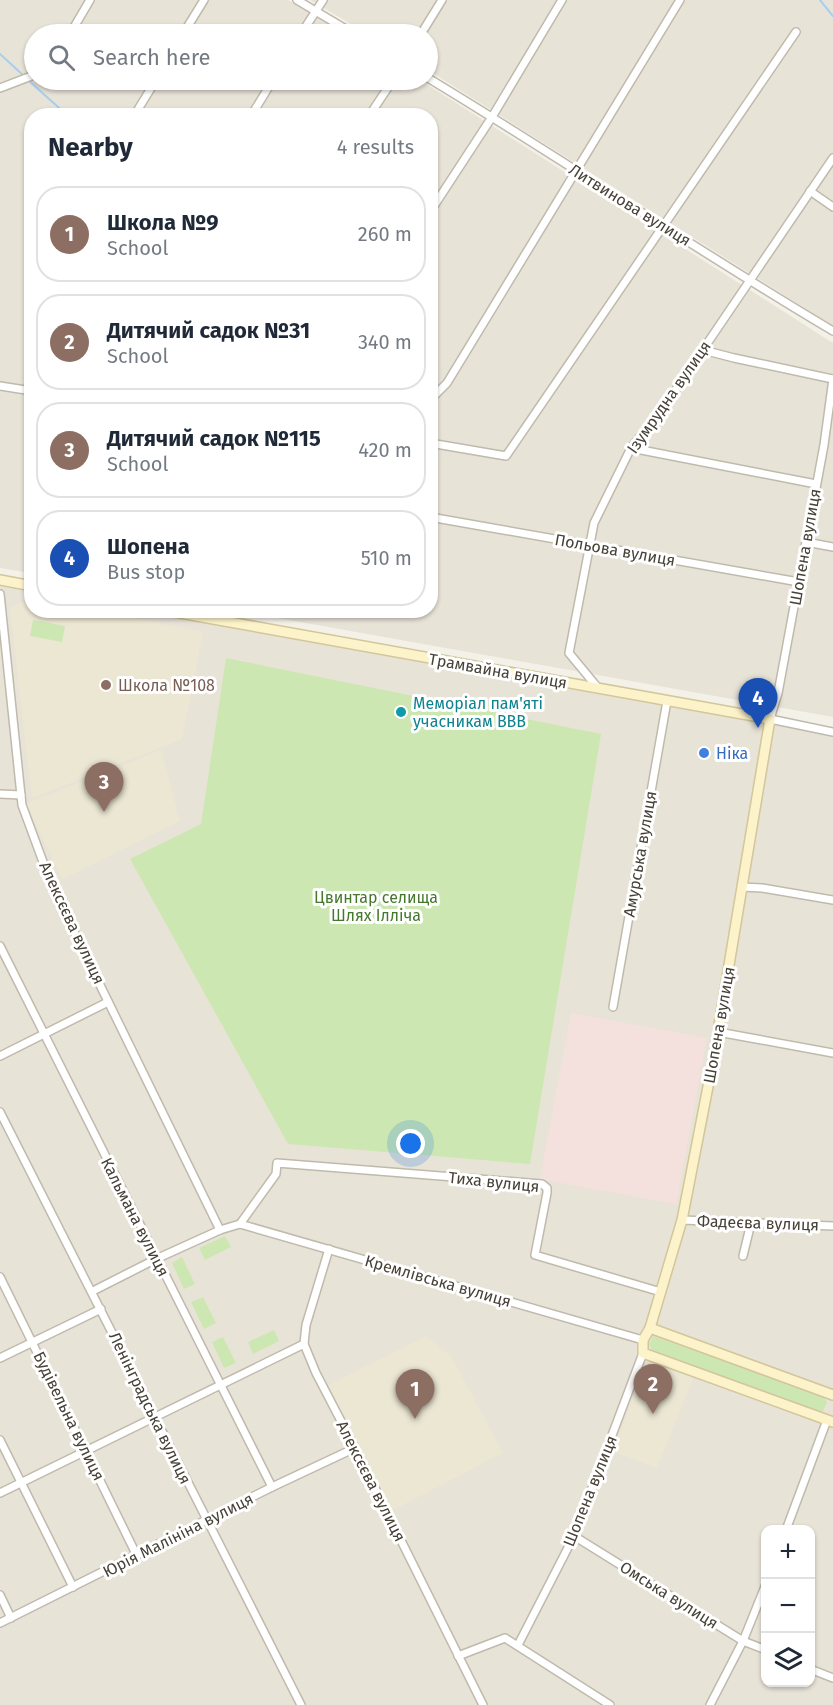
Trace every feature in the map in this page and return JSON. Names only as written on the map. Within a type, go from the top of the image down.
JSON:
[{"type":"street","points":[[76,24],[90,0]]},
{"type":"street","points":[[189,24],[204,0]]},
{"type":"street","points":[[297,0],[337,24]]},
{"type":"street","points":[[307,24],[322,0]]},
{"type":"street","points":[[427,24],[442,0]]},
{"type":"street","points":[[438,200],[492,117],[562,0]]},
{"type":"street","points":[[438,392],[447,383],[680,0]]},
{"type":"street","points":[[438,444],[506,456],[796,32]]},
{"type":"street","points":[[0,88],[24,78]]},
{"type":"street","name":"Литвинова вулиця","points":[[438,84],[748,281],[833,331]]},
{"type":"street","points":[[139,108],[150,90]]},
{"type":"street","points":[[256,108],[267,90]]},
{"type":"street","points":[[374,108],[386,90]]},
{"type":"street","name":"Ізумрудна вулиця","points":[[599,689],[569,653],[594,523],[631,448],[703,350],[833,158]]},
{"type":"street","points":[[810,191],[833,207]]},
{"type":"street","points":[[703,350],[833,379]]},
{"type":"street","name":"Шопена вулиця","points":[[518,1646],[574,1536],[643,1353],[643,1340],[650,1328],[682,1220],[718,1032],[770,719],[778,693],[824,445],[833,379]]},
{"type":"street","points":[[0,386],[24,390]]},
{"type":"street","points":[[824,445],[833,446]]},
{"type":"street","points":[[631,448],[816,483]]},
{"type":"street","name":"Польова вулиця","points":[[438,518],[799,582]]},
{"type":"street","points":[[806,542],[833,547]]},
{"type":"street","points":[[0,580],[24,584]]},
{"type":"street","name":"Алексєєва вулиця","points":[[0,594],[22,805],[53,889],[220,1230]]},
{"type":"street","name":"Трамвайна вулиця","points":[[220,618],[833,732]]},
{"type":"street","name":"Амурська вулиця","points":[[613,1007],[667,701]]},
{"type":"street","points":[[0,794],[21,795]]},
{"type":"street","points":[[742,887],[762,888],[833,900]]},
{"type":"street","name":"Кальмана вулиця","points":[[0,946],[272,1487]]},
{"type":"street","points":[[0,1056],[108,1002]]},
{"type":"street","points":[[718,1032],[833,1053]]},
{"type":"street","name":"Ленінградська вулиця","points":[[0,1112],[93,1292],[206,1522],[301,1705]]},
{"type":"street","name":"Тиха вулиця","points":[[236,1224],[276,1174],[277,1163],[542,1184],[547,1193],[535,1255],[661,1292]]},
{"type":"street","name":"Фадеєва вулиця","points":[[682,1220],[833,1226]]},
{"type":"street","points":[[743,1256],[751,1223]]},
{"type":"street","points":[[93,1292],[156,1259],[236,1224]]},
{"type":"street","name":"Кремлівська вулиця","points":[[236,1224],[643,1340]]},
{"type":"street","points":[[0,1493],[304,1344],[306,1325],[329,1250]]},
{"type":"street","name":"Будівельна вулиця","points":[[0,1277],[137,1556]]},
{"type":"street","points":[[0,1358],[101,1309]]},
{"type":"street","points":[[650,1328],[833,1395]]},
{"type":"street","name":"Алексєєва вулиця","points":[[304,1344],[316,1373],[356,1448],[483,1705]]},
{"type":"street","points":[[643,1353],[830,1421],[788,1525]]},
{"type":"street","points":[[0,1440],[73,1587]]},
{"type":"street","name":"Юрія Малініна вулиця","points":[[0,1623],[272,1487],[356,1448]]},
{"type":"street","name":"Омська вулиця","points":[[574,1536],[743,1641],[761,1648]]},
{"type":"street","points":[[710,1705],[743,1641],[761,1594]]},
{"type":"street","points":[[0,1595],[11,1618]]},
{"type":"street","points":[[458,1656],[506,1638],[610,1705]]},
{"type":"street","points":[[815,1671],[833,1678]]},
{"type":"shaded area","points":[[0,0],[288,0],[329,24],[24,24],[24,90],[436,90],[833,343],[833,717],[277,618],[438,618],[438,108],[24,108],[24,572],[0,568]]},
{"type":"shaded area","points":[[310,0],[833,0],[833,326],[438,76],[438,24],[351,24]]},
{"type":"shaded area","points":[[0,586],[24,591],[24,618],[180,618],[833,731],[833,1705],[0,1705]]},
{"type":"shaded area","name":"Школа №108","points":[[24,601],[24,618],[134,618],[203,632],[182,739],[32,798],[10,608]]},
{"type":"shaded area","points":[[161,750],[180,821],[62,879],[26,804]]},
{"type":"shaded area","points":[[571,1013],[707,1038],[676,1204],[540,1179]]},
{"type":"shaded area","points":[[426,1336],[451,1356],[503,1453],[391,1511],[327,1386]]},
{"type":"shaded area","points":[[647,1359],[694,1376],[657,1468],[613,1452]]},
{"type":"green space","points":[[33,620],[65,626],[62,642],[30,636]]},
{"type":"green space","name":"Цвинтар селища Шлях Ілліча","points":[[226,658],[601,734],[530,1164],[288,1144],[130,859],[201,824]]},
{"type":"green space","points":[[225,1236],[231,1247],[205,1260],[199,1248]]},
{"type":"green space","points":[[182,1257],[195,1284],[184,1289],[172,1263]]},
{"type":"green space","points":[[203,1297],[216,1323],[204,1329],[191,1302]]},
{"type":"green space","points":[[274,1330],[279,1341],[253,1354],[248,1342]]},
{"type":"green space","points":[[653,1336],[824,1397],[827,1402],[823,1411],[818,1411],[652,1350],[649,1344]]},
{"type":"green space","points":[[223,1337],[236,1363],[224,1368],[212,1342]]},
{"type":"waterway","points":[[820,0],[833,16]]},
{"type":"waterway","points":[[0,54],[24,76]]},
{"type":"waterway","points":[[39,90],[59,108]]},
{"type":"place","name":"Школа №108","points":[[106,685]]},
{"type":"place","name":"Меморіал пам'яті учасникам ВВВ","points":[[401,712]]},
{"type":"place","name":"Шопена","points":[[758,728]]},
{"type":"place","name":"Ніка","points":[[704,753]]},
{"type":"place","name":"Дитячий садок №115","points":[[104,812]]},
{"type":"place","name":"Дитячий садок №31","points":[[653,1414]]},
{"type":"place","name":"Школа №9","points":[[415,1419]]}]
